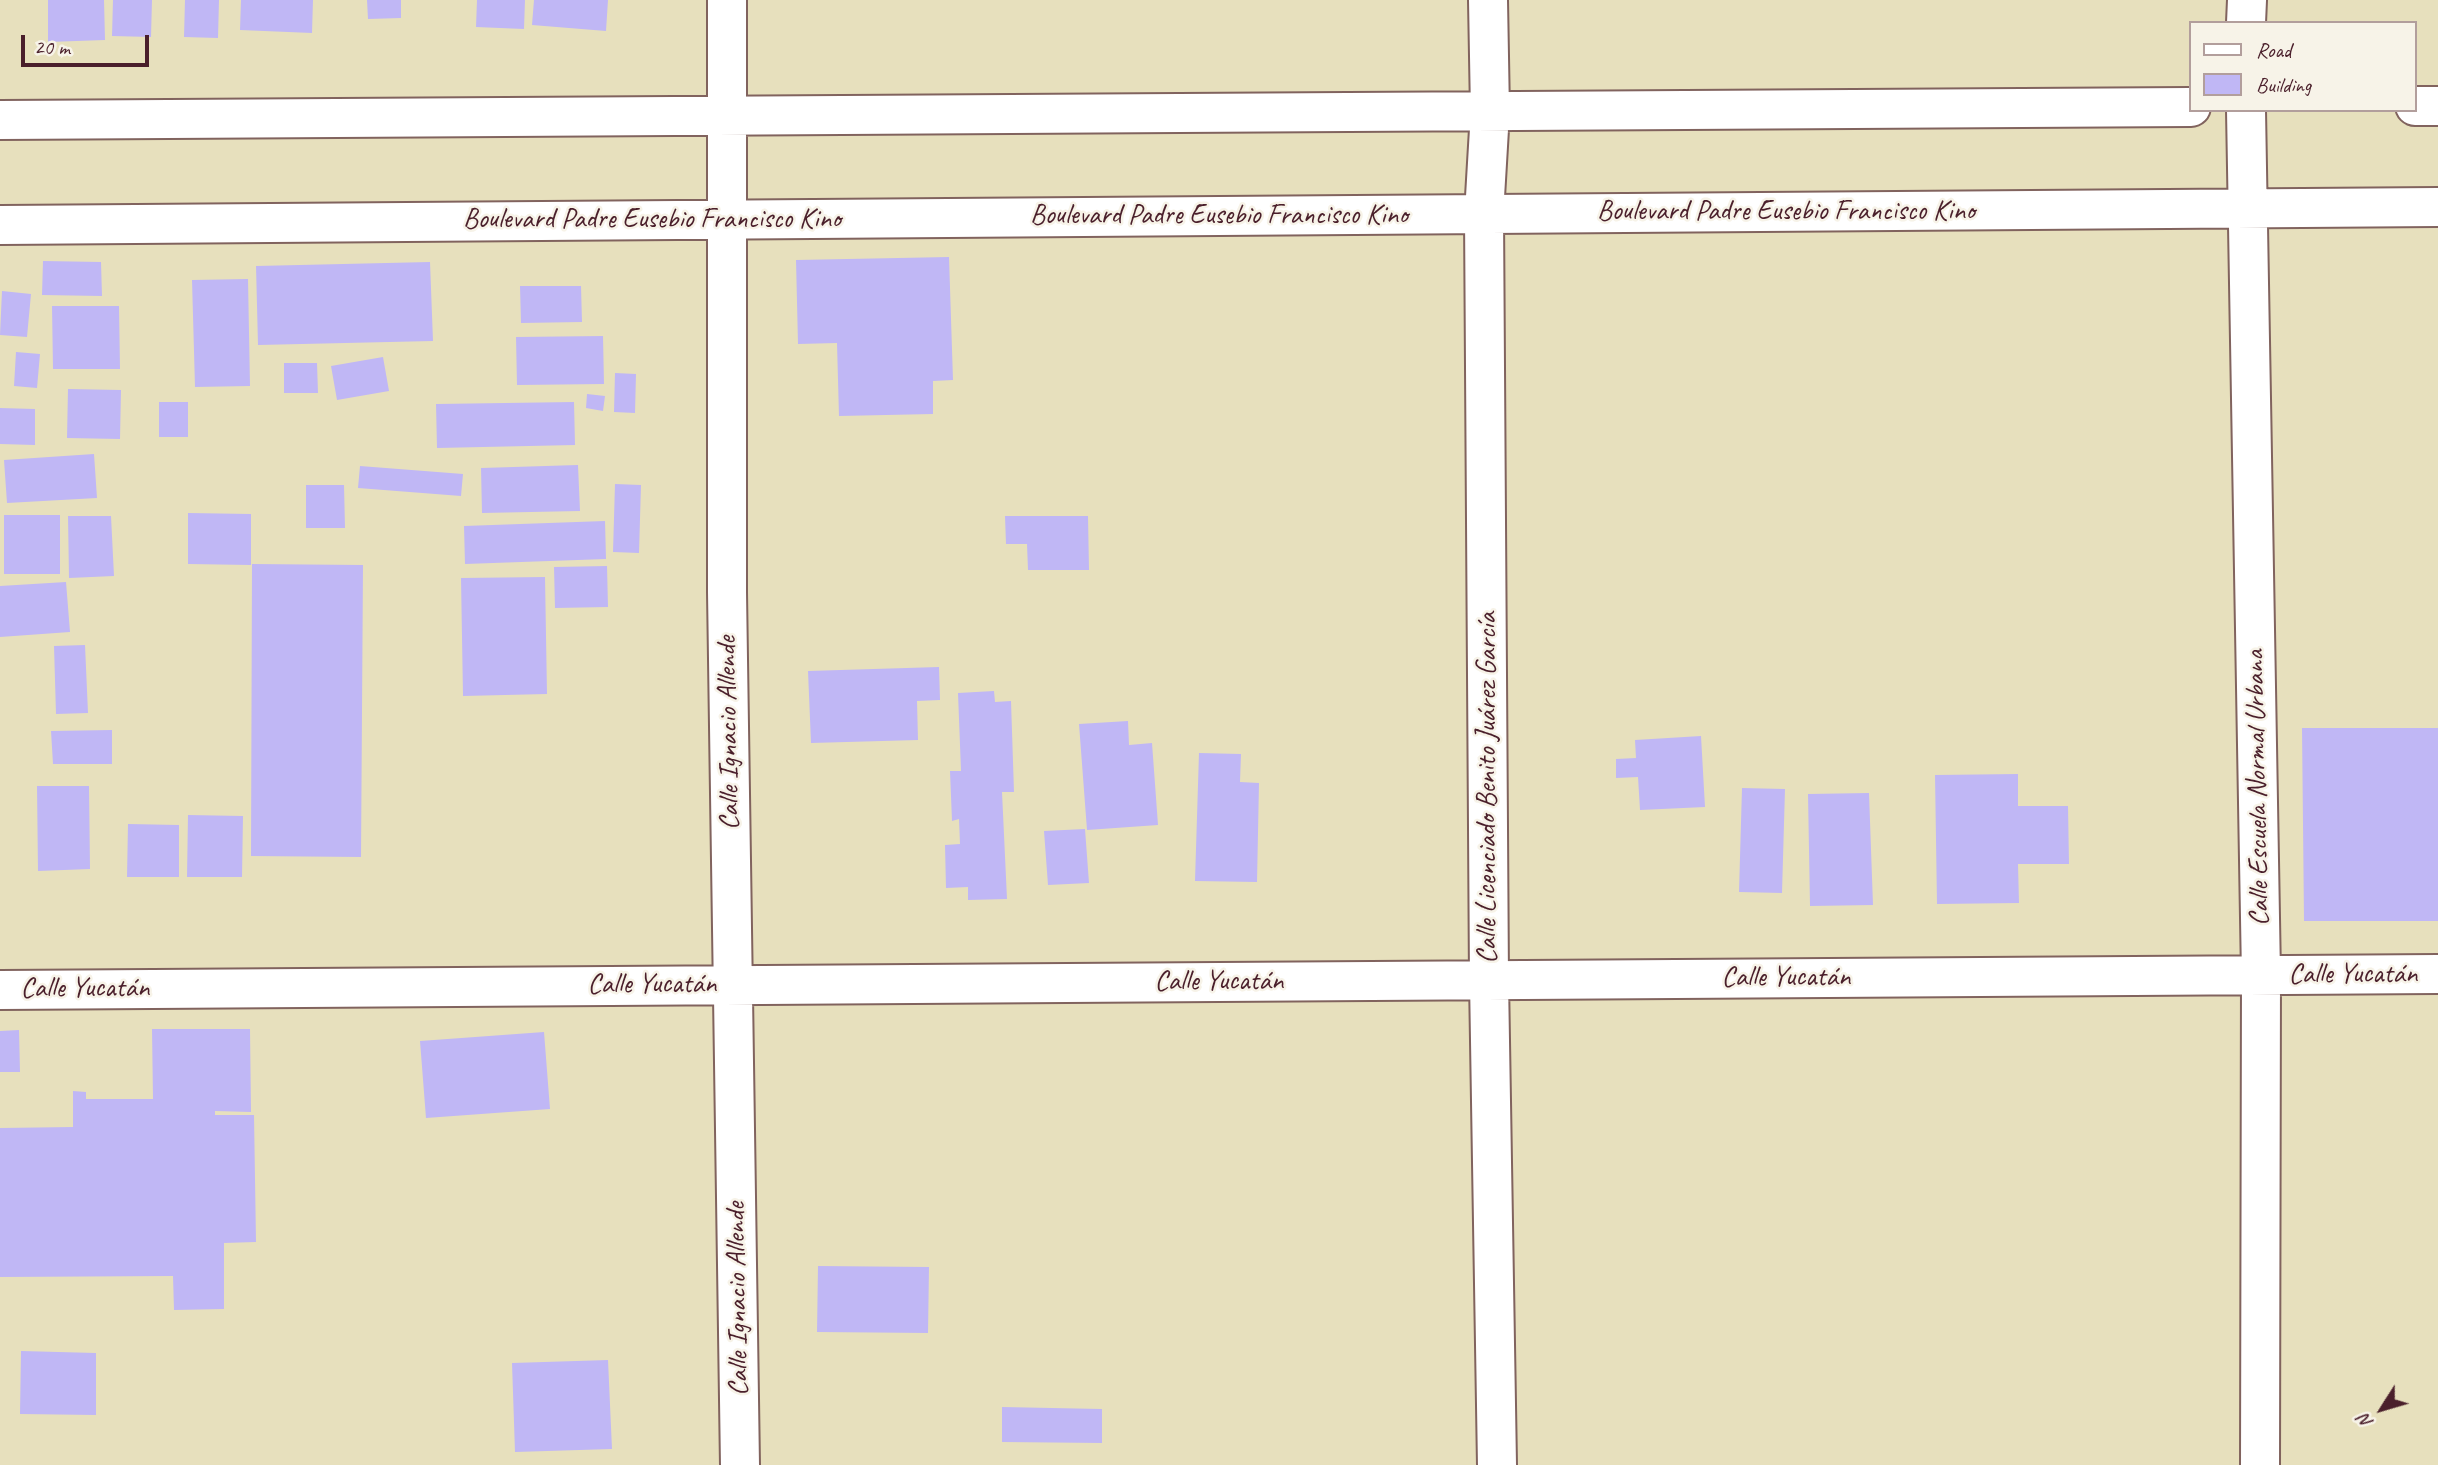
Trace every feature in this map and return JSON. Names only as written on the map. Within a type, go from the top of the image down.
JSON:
[{"type":"street","name":"Calle Ignacio Allende","points":[[727,0],[727,578],[740,1465]]},
{"type":"street","name":"Calle Licenciado Benito Juárez García","points":[[1488,0],[1490,112],[1485,214],[1489,980],[1496,1465]]},
{"type":"street","points":[[2246,21],[2247,0]]},
{"type":"street","points":[[2417,106],[2438,106]]},
{"type":"street","points":[[0,120],[2190,107]]},
{"type":"street","name":"Calle Escuela Normal Urbana","points":[[2246,112],[2261,975],[2260,1465]]},
{"type":"street","name":"Boulevard Padre Eusebio Francisco Kino","points":[[0,225],[2438,206]]},
{"type":"street","name":"Calle Yucatán","points":[[0,990],[2438,974]]},
{"type":"building","points":[[48,0],[104,0],[105,40],[48,42]]},
{"type":"building","points":[[113,0],[152,0],[151,37],[112,36]]},
{"type":"building","points":[[185,0],[219,0],[218,38],[184,37]]},
{"type":"building","points":[[241,0],[313,0],[312,33],[240,30]]},
{"type":"building","points":[[367,0],[401,0],[401,18],[368,19]]},
{"type":"building","points":[[477,0],[525,0],[524,29],[476,27]]},
{"type":"building","points":[[534,0],[608,0],[606,31],[532,25]]},
{"type":"building","points":[[949,257],[953,380],[933,381],[933,414],[839,416],[837,343],[798,344],[796,260]]},
{"type":"building","points":[[43,261],[101,262],[102,296],[42,295]]},
{"type":"building","points":[[430,262],[433,341],[258,345],[256,266]]},
{"type":"building","points":[[248,279],[250,386],[195,387],[192,280]]},
{"type":"building","points":[[520,286],[581,286],[582,322],[521,323]]},
{"type":"building","points":[[2,291],[31,294],[27,337],[0,335]]},
{"type":"building","points":[[52,306],[119,306],[120,369],[53,369]]},
{"type":"building","points":[[603,336],[604,384],[517,385],[516,337]]},
{"type":"building","points":[[16,352],[40,354],[37,388],[14,386]]},
{"type":"building","points":[[383,357],[389,391],[337,400],[331,366]]},
{"type":"building","points":[[284,363],[317,363],[318,393],[284,393]]},
{"type":"building","points":[[615,373],[636,374],[635,413],[614,412]]},
{"type":"building","points":[[68,389],[121,390],[120,439],[67,438]]},
{"type":"building","points":[[587,394],[605,396],[603,411],[586,408]]},
{"type":"building","points":[[159,402],[188,402],[188,437],[159,437]]},
{"type":"building","points":[[574,402],[575,445],[437,448],[436,404]]},
{"type":"building","points":[[0,408],[35,409],[35,445],[0,444]]},
{"type":"building","points":[[94,454],[97,498],[7,503],[4,460]]},
{"type":"building","points":[[578,465],[580,511],[482,513],[481,468]]},
{"type":"building","points":[[360,466],[463,474],[461,496],[358,488]]},
{"type":"building","points":[[615,484],[641,485],[639,553],[613,552]]},
{"type":"building","points":[[306,485],[344,485],[345,528],[306,528]]},
{"type":"building","points":[[188,513],[251,514],[251,565],[188,564]]},
{"type":"building","points":[[4,515],[60,515],[60,574],[4,574]]},
{"type":"building","points":[[68,516],[111,516],[114,576],[69,578]]},
{"type":"building","points":[[1005,516],[1088,516],[1089,570],[1028,570],[1027,544],[1006,544]]},
{"type":"building","points":[[605,521],[606,559],[465,564],[464,526]]},
{"type":"building","points":[[252,564],[363,565],[361,857],[251,856]]},
{"type":"building","points":[[607,566],[608,607],[555,608],[554,567]]},
{"type":"building","points":[[545,577],[547,694],[463,696],[461,578]]},
{"type":"building","points":[[66,582],[70,632],[0,637],[0,586]]},
{"type":"building","points":[[85,645],[88,713],[56,714],[54,646]]},
{"type":"building","points":[[939,667],[940,700],[917,701],[918,740],[811,743],[808,671]]},
{"type":"building","points":[[994,691],[995,702],[1011,701],[1014,792],[1002,792],[1007,899],[968,900],[968,887],[946,888],[945,845],[960,844],[959,819],[952,821],[950,771],[961,771],[958,693]]},
{"type":"building","points":[[1128,721],[1129,745],[1152,743],[1158,825],[1087,830],[1079,724]]},
{"type":"building","points":[[2302,728],[2438,728],[2438,921],[2304,921]]},
{"type":"building","points":[[112,730],[112,764],[53,764],[51,731]]},
{"type":"building","points":[[1701,736],[1705,807],[1640,810],[1638,777],[1616,778],[1616,759],[1636,758],[1635,740]]},
{"type":"building","points":[[1199,753],[1241,754],[1240,782],[1259,783],[1257,882],[1195,881]]},
{"type":"building","points":[[2018,774],[2018,806],[2068,806],[2069,864],[2018,864],[2019,903],[1937,904],[1935,775]]},
{"type":"building","points":[[37,786],[89,786],[90,869],[38,871]]},
{"type":"building","points":[[1742,788],[1785,789],[1782,893],[1739,892]]},
{"type":"building","points":[[1869,793],[1873,905],[1810,906],[1808,794]]},
{"type":"building","points":[[188,815],[243,816],[242,877],[187,877]]},
{"type":"building","points":[[128,824],[179,825],[179,877],[127,877]]},
{"type":"building","points":[[1085,829],[1089,883],[1048,885],[1044,831]]},
{"type":"building","points":[[152,1029],[250,1029],[251,1112],[215,1111],[215,1115],[254,1115],[256,1242],[224,1243],[224,1309],[174,1310],[173,1276],[0,1277],[0,1128],[73,1127],[73,1091],[86,1092],[86,1099],[153,1099]]},
{"type":"building","points":[[19,1030],[20,1072],[0,1072],[0,1031]]},
{"type":"building","points":[[544,1032],[550,1109],[426,1118],[420,1041]]},
{"type":"building","points":[[818,1266],[929,1267],[928,1333],[817,1332]]},
{"type":"building","points":[[21,1351],[96,1353],[96,1415],[20,1414]]},
{"type":"building","points":[[608,1360],[612,1449],[515,1452],[512,1363]]},
{"type":"building","points":[[1002,1407],[1102,1409],[1102,1443],[1002,1442]]}]
